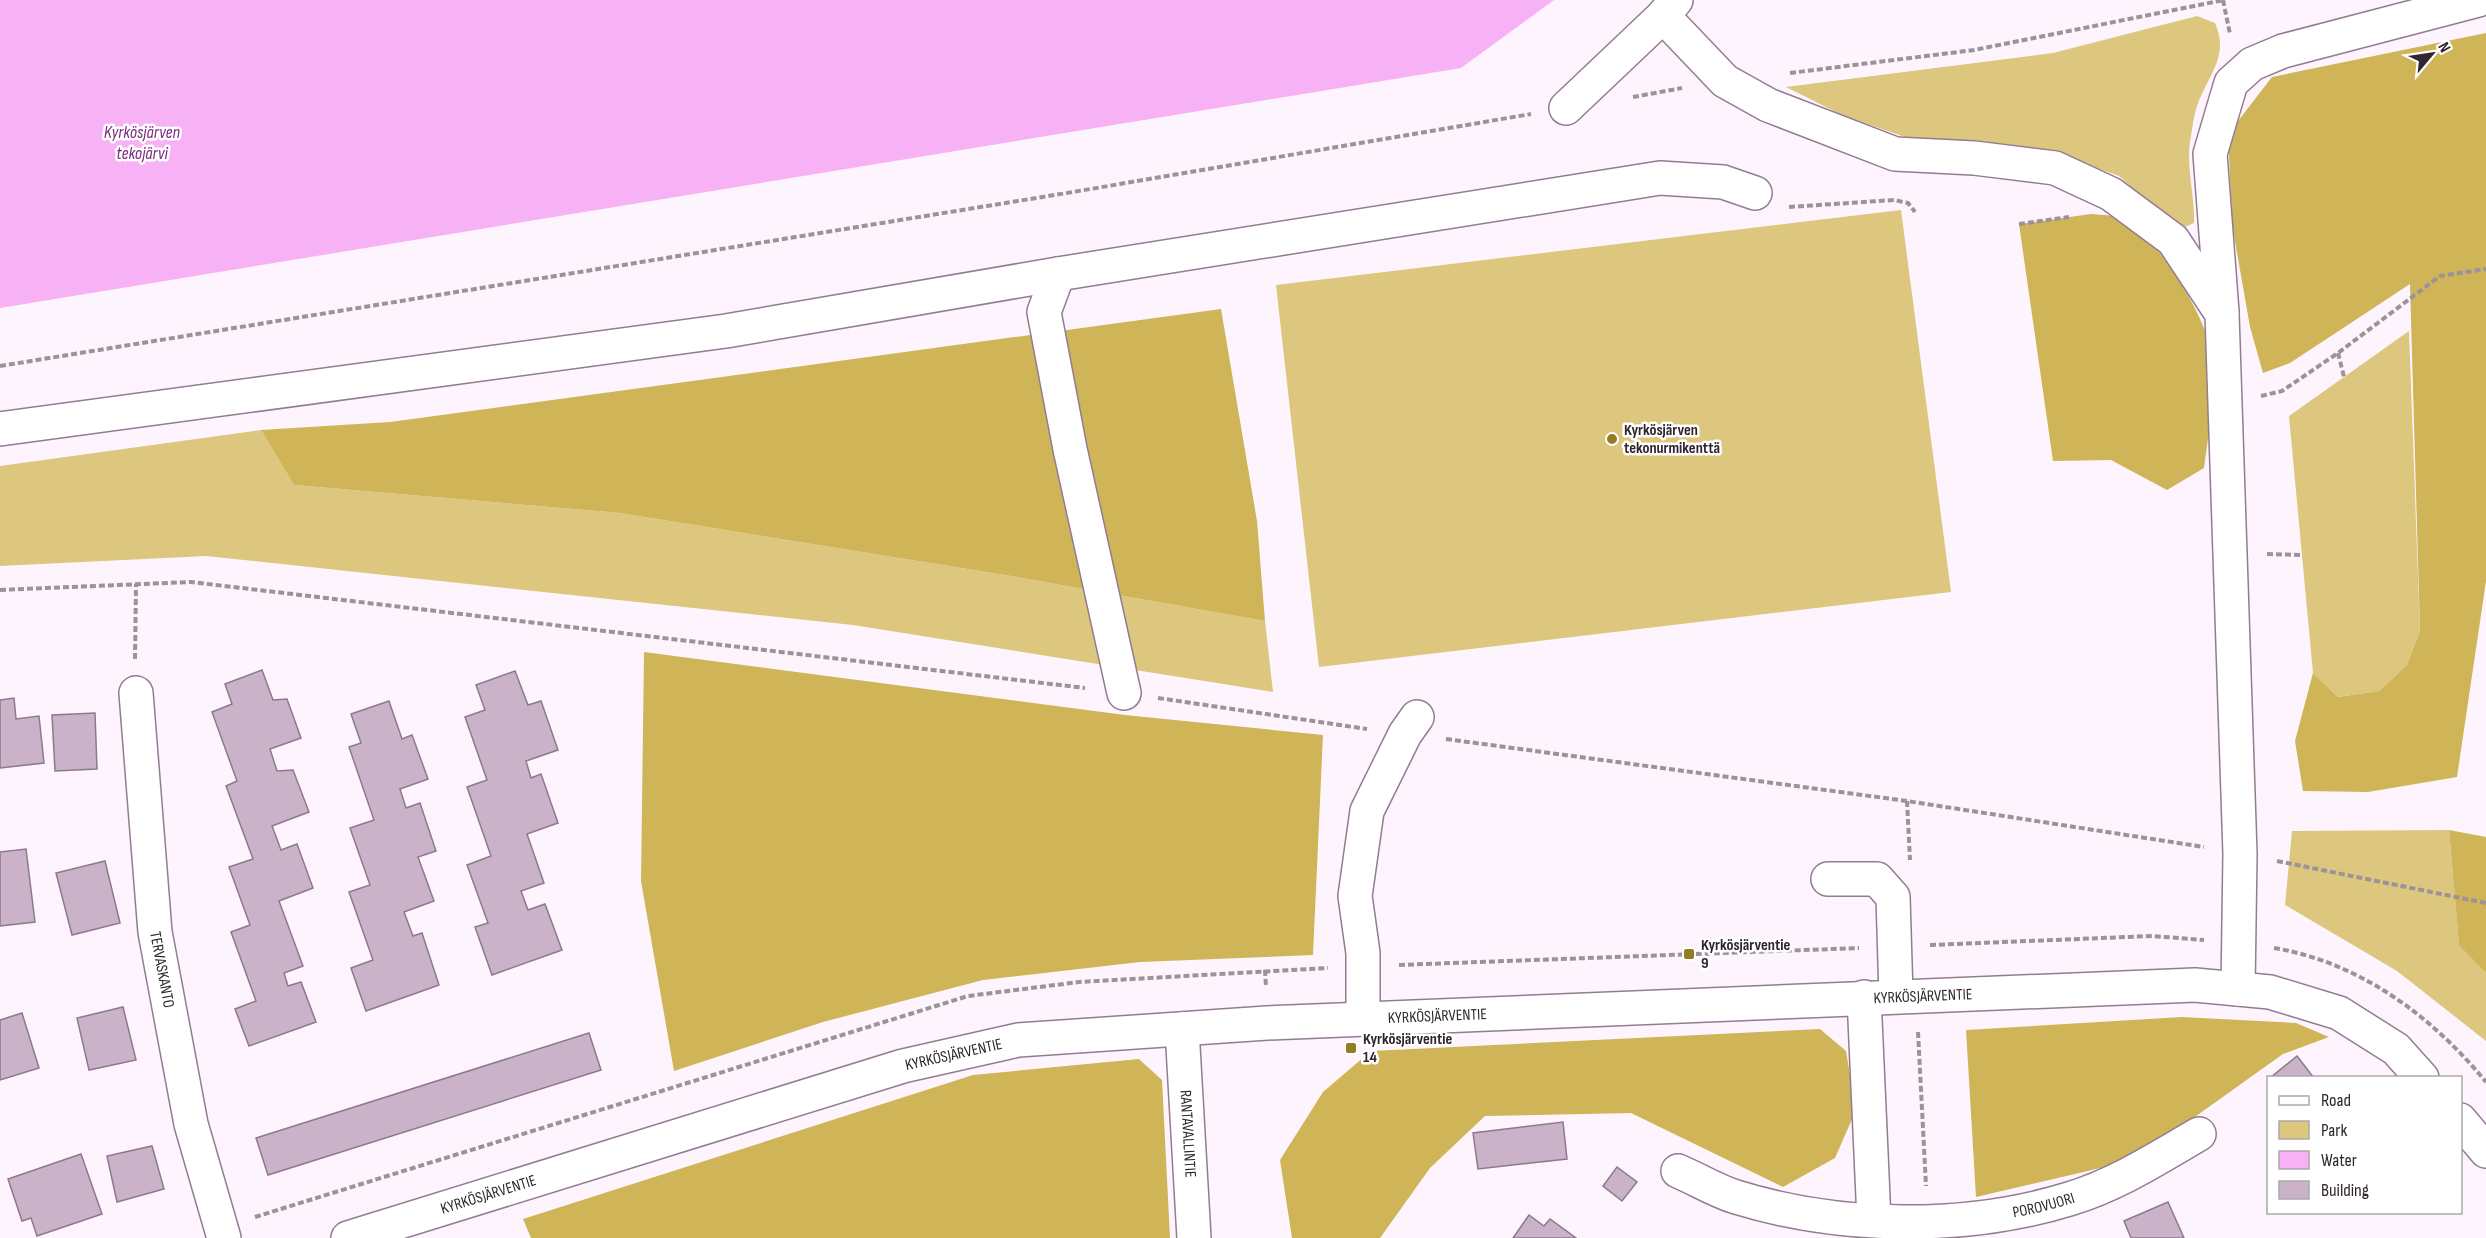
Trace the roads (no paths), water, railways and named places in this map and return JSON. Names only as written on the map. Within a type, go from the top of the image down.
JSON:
[{"type":"street","points":[[2238,989],[2240,854],[2221,648],[2225,404],[2222,314],[2210,154],[2231,83],[2252,64],[2283,51],[2478,0]]},
{"type":"street","points":[[1566,108],[1669,8],[1725,81],[1768,105],[1895,154],[1974,158],[2055,168],[2111,194],[2173,240],[2222,314]]},
{"type":"street","points":[[0,429],[726,331],[1058,274],[1660,178],[1723,182],[1755,193]]},
{"type":"street","points":[[1058,274],[1044,312],[1070,449],[1124,693]]},
{"type":"street","name":"TERVASKANTO","points":[[136,693],[154,932],[191,1124],[224,1238]]},
{"type":"street","points":[[1363,1019],[1363,953],[1355,896],[1367,811],[1405,735],[1417,717]]},
{"type":"street","points":[[1828,879],[1877,879],[1893,897],[1896,996]]},
{"type":"street","name":"KYRKÖSJÄRVENTIE","points":[[348,1238],[903,1066],[1018,1040],[1267,1023],[2195,985],[2270,992],[2339,1013],[2396,1049],[2421,1076]]},
{"type":"street","points":[[1864,997],[1874,1220]]},
{"type":"street","name":"RANTAVALLINTIE","points":[[1182,1029],[1194,1238]]},
{"type":"street","points":[[2462,1121],[2486,1151]]},
{"type":"street","name":"POROVUORI","points":[[1678,1171],[1733,1196],[1794,1213],[1874,1220],[1928,1221],[2000,1215],[2070,1199],[2126,1176],[2199,1134]]},
{"type":"water","name":"Kyrkösjärven tekojärvi","points":[[0,0],[1554,0],[1461,68],[0,308]]},
{"type":"place","name":"Kyrkösjärven tekonurmikenttä","points":[[1612,439]]},
{"type":"place","name":"Kyrkösjärventie 9","points":[[1689,954]]},
{"type":"place","name":"Kyrkösjärventie 14","points":[[1351,1048]]}]
